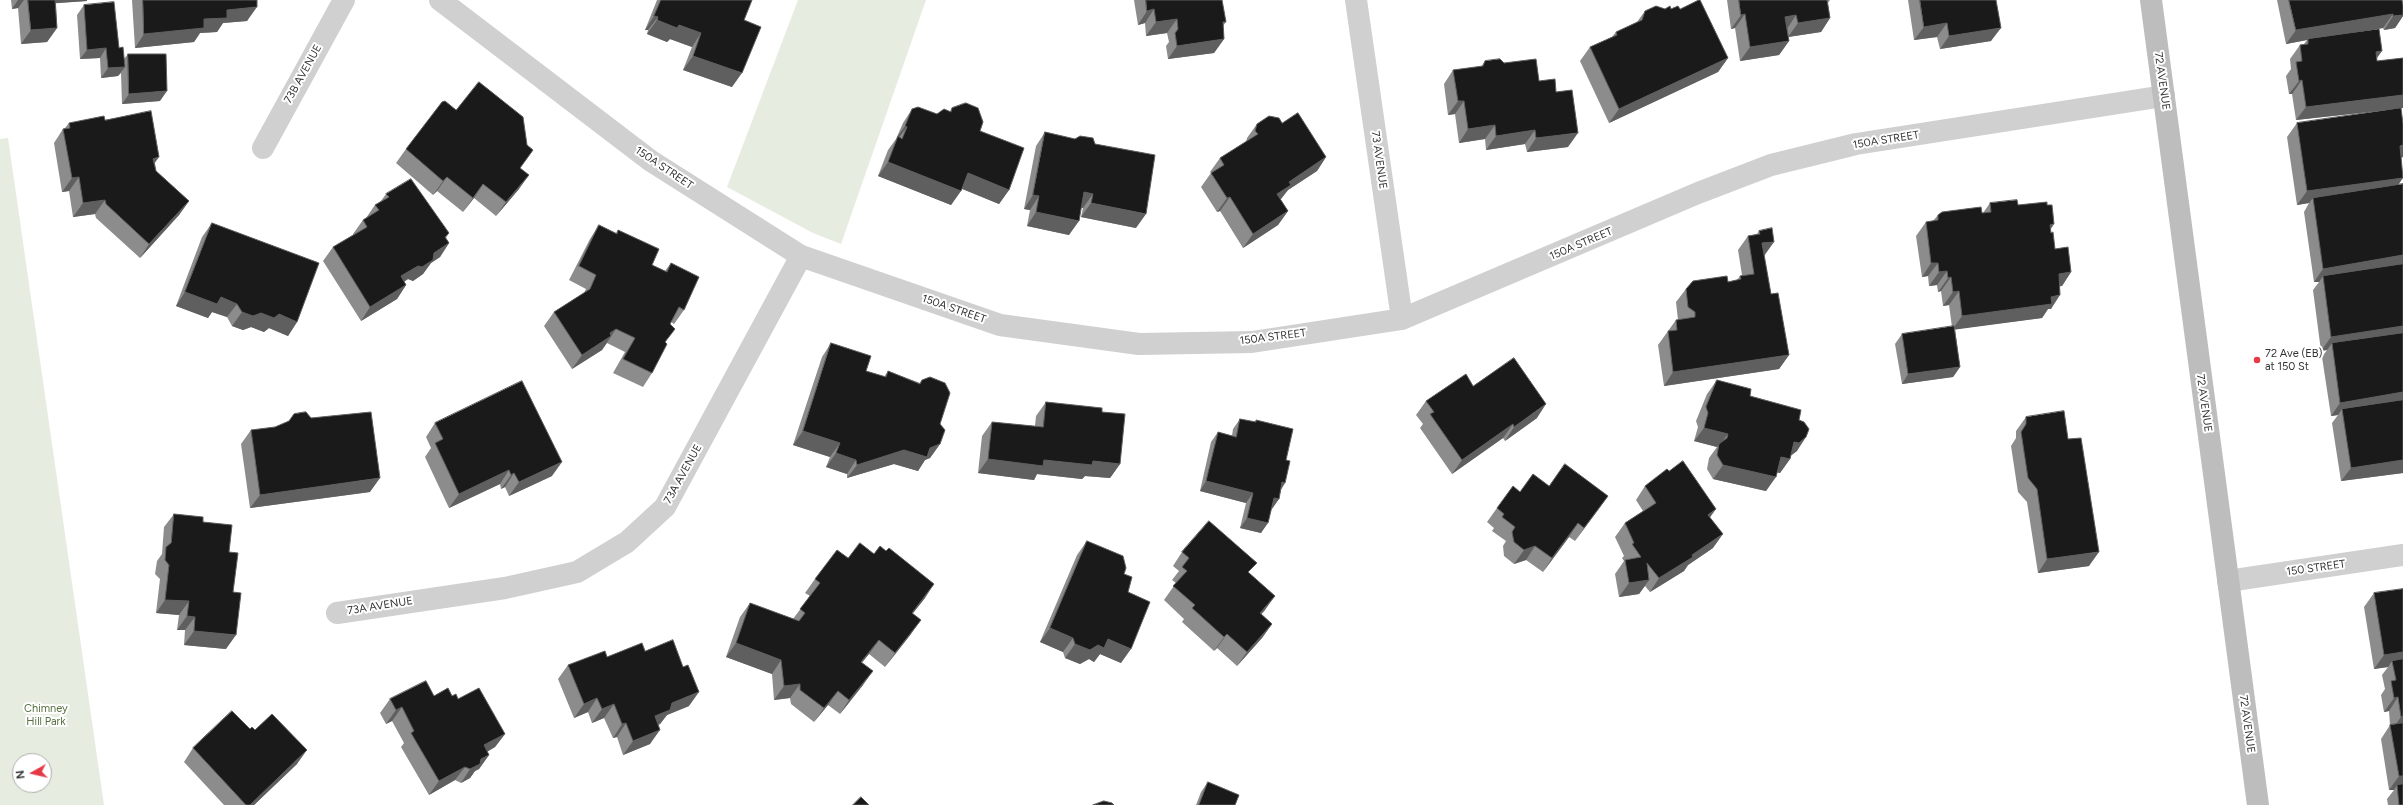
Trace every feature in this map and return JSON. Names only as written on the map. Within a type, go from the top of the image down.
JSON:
[{"type":"main road","name":"72 AVENUE","points":[[2151,0],[2258,805]]},
{"type":"street","name":"73B AVENUE","points":[[263,148],[344,0]]},
{"type":"street","name":"150A STREET","points":[[440,0],[651,161],[801,256],[1000,325],[1139,344],[1252,342],[1402,319],[1698,193],[1771,165],[1856,144],[2164,96]]},
{"type":"street","name":"73 AVENUE","points":[[1356,0],[1402,319]]},
{"type":"street","name":"73A AVENUE","points":[[337,613],[504,588],[577,572],[627,542],[665,507],[801,256]]},
{"type":"street","name":"150 STREET","points":[[2228,580],[2403,555]]},
{"type":"green space","points":[[798,0],[926,0],[841,244],[813,233],[727,187]]},
{"type":"green space","name":"Chimney Hill Park","points":[[8,138],[104,805],[0,805],[0,139]]},
{"type":"building","points":[[28,0],[55,0],[57,28],[31,30]]},
{"type":"building","points":[[143,0],[257,0],[257,7],[227,10],[227,18],[204,19],[204,28],[144,34]]},
{"type":"building","points":[[661,0],[752,0],[744,20],[761,27],[742,73],[693,56],[701,33],[679,25],[677,28],[657,20],[658,17],[654,16]]},
{"type":"building","points":[[1146,0],[1222,0],[1226,22],[1223,22],[1224,39],[1177,46],[1175,33],[1178,29],[1177,19],[1156,22],[1154,9],[1147,11]]},
{"type":"building","points":[[1699,0],[1728,58],[1619,109],[1590,47],[1617,35],[1616,32],[1642,20],[1645,11],[1656,6],[1665,9],[1670,6],[1671,9],[1678,6],[1680,9]]},
{"type":"building","points":[[1739,0],[1827,0],[1830,18],[1798,23],[1796,15],[1785,17],[1789,41],[1750,47],[1745,14],[1741,15]]},
{"type":"building","points":[[1920,0],[1996,0],[2001,28],[1949,36],[1947,23],[1924,27]]},
{"type":"building","points":[[2289,0],[2402,0],[2403,15],[2393,16],[2393,14],[2296,30]]},
{"type":"building","points":[[114,2],[119,48],[123,47],[125,67],[108,68],[106,48],[87,50],[84,5]]},
{"type":"building","points":[[2379,29],[2382,51],[2376,52],[2377,61],[2403,58],[2403,95],[2306,107],[2302,80],[2299,81],[2296,62],[2302,61],[2300,45],[2308,44],[2308,39]]},
{"type":"building","points":[[128,54],[166,54],[167,91],[129,94]]},
{"type":"building","points":[[1500,59],[1504,63],[1536,59],[1539,81],[1555,79],[1556,92],[1572,90],[1578,133],[1536,138],[1535,130],[1496,136],[1495,125],[1468,129],[1464,101],[1458,101],[1453,70],[1483,66],[1485,61]]},
{"type":"building","points":[[479,82],[523,117],[527,145],[533,150],[520,168],[529,175],[506,202],[483,184],[473,198],[447,177],[443,181],[406,149],[442,102],[445,101],[456,110]]},
{"type":"building","points":[[966,103],[978,108],[983,122],[980,131],[1024,148],[1009,190],[968,173],[961,191],[888,162],[898,136],[902,139],[907,127],[905,126],[912,109],[918,107],[937,114],[944,109],[951,112],[952,108]]},
{"type":"building","points":[[2401,108],[2403,145],[2400,146],[2403,178],[2307,191],[2297,123]]},
{"type":"building","points":[[151,111],[159,157],[153,159],[156,171],[189,201],[149,244],[106,204],[105,200],[83,203],[79,177],[72,178],[63,129],[70,128],[69,123],[104,116],[105,120]]},
{"type":"building","points":[[1298,113],[1326,157],[1289,182],[1291,185],[1277,194],[1288,211],[1253,234],[1230,197],[1227,198],[1211,173],[1224,165],[1220,158],[1258,134],[1255,131],[1257,124],[1269,116],[1279,118],[1282,123]]},
{"type":"building","points":[[1045,132],[1075,139],[1080,136],[1093,138],[1095,144],[1155,155],[1146,214],[1091,203],[1093,194],[1084,192],[1079,221],[1036,212],[1039,196],[1033,195]]},
{"type":"building","points":[[411,179],[449,233],[445,237],[449,243],[434,253],[433,260],[422,267],[418,266],[401,276],[406,285],[370,307],[333,247],[367,227],[363,220],[379,210],[375,205],[389,197],[386,194]]},
{"type":"building","points":[[2403,184],[2403,255],[2323,269],[2313,198]]},
{"type":"building","points":[[2017,200],[2018,205],[2047,202],[2047,205],[2052,205],[2054,224],[2050,225],[2051,233],[2053,232],[2055,249],[2068,247],[2071,272],[2059,274],[2060,295],[2051,297],[2052,304],[1962,316],[1959,291],[1953,292],[1951,277],[1948,278],[1947,271],[1939,272],[1938,263],[1931,263],[1926,222],[1938,220],[1938,215],[1942,212],[1981,207],[1982,213],[1991,212],[1990,203]]},
{"type":"building","points":[[212,223],[319,263],[297,322],[279,314],[274,318],[261,313],[253,316],[242,312],[237,304],[221,297],[217,304],[185,292]]},
{"type":"building","points":[[599,225],[617,234],[618,230],[659,249],[652,265],[667,272],[671,263],[699,277],[684,310],[679,307],[670,324],[675,329],[665,342],[667,344],[652,373],[623,359],[635,338],[616,329],[610,333],[611,336],[582,355],[554,312],[590,289],[596,275],[579,266]]},
{"type":"building","points":[[1772,228],[1774,242],[1762,243],[1771,294],[1778,293],[1789,355],[1673,372],[1668,331],[1677,330],[1676,320],[1695,317],[1695,312],[1688,307],[1686,289],[1693,281],[1727,276],[1728,282],[1741,279],[1740,276],[1754,274],[1748,236],[1760,234],[1759,231]]},
{"type":"building","points":[[2403,264],[2403,326],[2331,337],[2323,276]]},
{"type":"building","points":[[1954,326],[1960,367],[1908,374],[1902,334]]},
{"type":"building","points":[[2403,333],[2403,392],[2340,403],[2332,343]]},
{"type":"building","points":[[831,343],[871,356],[866,371],[886,377],[888,371],[920,384],[922,380],[930,377],[945,383],[950,393],[940,424],[945,430],[940,444],[930,448],[927,457],[904,450],[857,465],[856,460],[836,453],[840,443],[803,431]]},
{"type":"building","points":[[1514,358],[1546,404],[1514,427],[1513,424],[1462,460],[1430,414],[1434,412],[1426,401],[1466,374],[1473,386]]},
{"type":"building","points":[[1717,380],[1751,389],[1750,396],[1801,410],[1799,420],[1804,422],[1809,429],[1806,437],[1799,443],[1794,442],[1790,459],[1781,457],[1776,477],[1723,465],[1717,455],[1719,444],[1727,438],[1728,434],[1704,428],[1708,413],[1706,407]]},
{"type":"building","points":[[522,381],[562,462],[519,482],[514,473],[511,475],[509,470],[459,494],[435,443],[443,439],[435,423]]},
{"type":"building","points":[[2403,400],[2403,460],[2351,468],[2342,409]]},
{"type":"building","points":[[1046,402],[1102,408],[1102,412],[1125,414],[1120,464],[1093,461],[1092,465],[1044,460],[1043,466],[988,459],[992,422],[1043,427]]},
{"type":"building","points":[[2064,411],[2068,439],[2081,438],[2099,552],[2047,559],[2037,489],[2028,478],[2021,432],[2026,424],[2026,417]]},
{"type":"building","points":[[306,412],[311,418],[371,412],[380,478],[260,495],[251,430],[275,427],[289,421],[294,414]]},
{"type":"building","points":[[1240,419],[1256,422],[1256,420],[1293,429],[1286,460],[1290,461],[1285,483],[1282,482],[1279,499],[1274,498],[1268,523],[1247,518],[1253,493],[1206,481],[1218,432],[1236,437]]},
{"type":"building","points":[[1683,461],[1716,509],[1708,515],[1723,534],[1692,555],[1693,557],[1659,578],[1647,563],[1649,580],[1629,583],[1625,560],[1641,557],[1632,544],[1634,543],[1625,523],[1656,503],[1645,486],[1667,469],[1669,471]]},
{"type":"building","points":[[1565,464],[1608,496],[1584,528],[1578,523],[1552,558],[1535,546],[1524,550],[1514,542],[1512,532],[1515,527],[1502,517],[1504,514],[1497,508],[1513,486],[1520,492],[1533,474],[1549,486]]},
{"type":"building","points":[[174,514],[203,517],[203,522],[232,525],[229,552],[238,553],[233,592],[241,593],[236,635],[194,631],[195,617],[187,616],[189,601],[165,600],[169,565],[165,560],[166,547],[171,543]]},
{"type":"building","points":[[1209,521],[1257,563],[1248,572],[1275,596],[1260,613],[1272,624],[1247,652],[1227,634],[1224,637],[1192,608],[1195,605],[1173,586],[1187,571],[1182,567],[1189,558],[1182,552]]},
{"type":"building","points":[[1087,541],[1123,556],[1126,568],[1124,574],[1132,577],[1128,592],[1150,602],[1131,649],[1108,639],[1104,648],[1098,645],[1090,650],[1075,644],[1073,638],[1050,628]]},
{"type":"building","points":[[860,543],[874,554],[880,546],[886,551],[889,548],[934,584],[912,613],[921,620],[895,653],[879,640],[861,662],[873,671],[849,700],[838,691],[824,708],[800,690],[800,684],[784,686],[781,660],[736,643],[750,603],[799,621],[805,613],[800,609],[820,583],[815,579],[837,550],[848,558]]},
{"type":"building","points":[[2403,589],[2403,652],[2384,655],[2374,593]]},
{"type":"building","points":[[673,640],[683,667],[688,665],[699,692],[672,703],[670,710],[655,716],[660,730],[633,741],[626,723],[622,724],[614,704],[602,709],[597,698],[584,704],[568,665],[605,651],[607,657],[642,643],[645,651]]},
{"type":"building","points":[[2403,659],[2403,716],[2401,717],[2398,697],[2394,698],[2391,681],[2396,680],[2392,661]]},
{"type":"building","points":[[426,681],[434,696],[448,688],[452,696],[456,694],[458,699],[479,688],[505,734],[484,745],[489,755],[481,759],[480,764],[470,769],[465,767],[439,781],[411,733],[414,731],[402,707],[396,710],[390,699]]},
{"type":"building","points":[[232,711],[250,729],[252,727],[255,730],[272,714],[307,750],[250,805],[246,805],[193,748]]},
{"type":"building","points":[[2403,723],[2403,776],[2399,776],[2390,725]]},
{"type":"building","points":[[1208,782],[1239,795],[1235,805],[1199,805]]},
{"type":"building","points":[[2403,784],[2403,805],[2399,805],[2397,785]]},
{"type":"building","points":[[861,797],[869,805],[853,805]]},
{"type":"building","points":[[1104,801],[1114,805],[1093,805]]},
{"type":"place","name":"72 Ave (EB) at 150 St","points":[[2257,360]]}]
